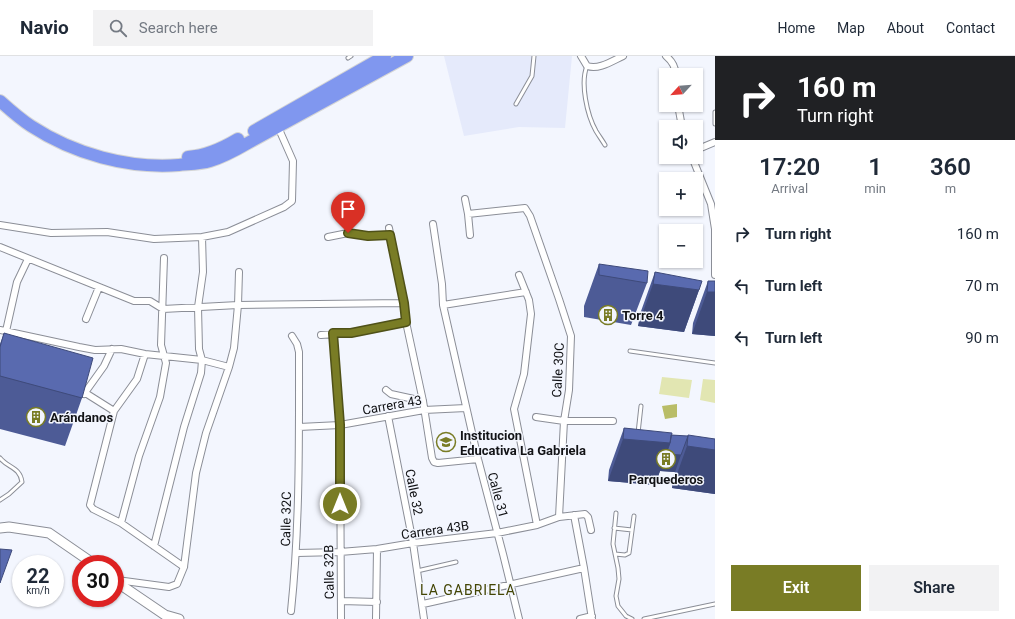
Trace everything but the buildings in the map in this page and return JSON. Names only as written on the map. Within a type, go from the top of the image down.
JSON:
[{"type":"highway","points":[[0,92],[36,122],[63,136],[91,147],[118,154],[149,158],[196,156],[232,143],[385,56]]},
{"type":"highway","points":[[0,101],[27,123],[59,142],[94,154],[126,163],[145,165],[162,166],[198,164],[210,161],[242,146],[407,56]]},
{"type":"main road","points":[[0,528],[10,527],[49,532],[81,555]]},
{"type":"main road","points":[[124,586],[165,615],[179,619]]},
{"type":"street","points":[[581,56],[587,66],[592,68],[622,56]]},
{"type":"street","points":[[666,56],[672,61],[675,68]]},
{"type":"street","points":[[0,225],[51,233],[107,232],[154,239],[202,237],[228,232],[284,207],[292,201],[293,161],[278,127]]},
{"type":"street","points":[[703,147],[715,142]]},
{"type":"street","points":[[695,164],[711,204],[715,229],[715,275]]},
{"type":"street","points":[[465,199],[470,235]]},
{"type":"street","name":"Calle 30C","points":[[468,214],[525,208],[530,216],[571,336],[569,390],[564,421],[559,517]]},
{"type":"street","name":"Calle 31","points":[[433,224],[442,284],[443,305],[478,459],[519,619]]},
{"type":"street","points":[[328,237],[348,233],[368,236],[389,232],[423,401],[432,458],[434,462],[438,463],[478,459]]},
{"type":"street","points":[[154,546],[184,427],[201,373],[202,360],[199,349],[198,307],[203,272],[202,237]]},
{"type":"street","points":[[0,247],[134,301],[150,301],[163,309],[238,305],[404,303]]},
{"type":"street","points":[[121,523],[139,456],[160,397],[166,363],[161,345],[164,258]]},
{"type":"street","points":[[28,259],[17,282],[3,330],[95,350],[121,349],[145,354],[202,360],[229,367]]},
{"type":"street","points":[[124,581],[169,587],[177,584],[184,567],[196,473],[206,433],[234,348],[239,272]]},
{"type":"street","points":[[519,275],[529,300],[530,322],[524,374],[514,409],[537,525]]},
{"type":"street","points":[[86,319],[99,287]]},
{"type":"street","points":[[443,305],[526,292]]},
{"type":"street","points":[[321,335],[351,333],[406,322]]},
{"type":"street","name":"Calle 32B","points":[[333,333],[340,425],[341,619]]},
{"type":"street","name":"Calle 32C","points":[[291,611],[297,553],[300,352],[292,336]]},
{"type":"street","points":[[84,394],[104,366],[112,349]]},
{"type":"street","points":[[145,354],[138,379],[114,411],[90,505],[93,509],[121,523],[184,567]]},
{"type":"street","points":[[386,390],[391,394],[423,401]]},
{"type":"street","points":[[70,391],[87,394],[114,411]]},
{"type":"street","name":"Carrera 43","points":[[299,427],[340,425],[424,410],[466,408]]},
{"type":"street","name":"Calle 32","points":[[388,416],[413,543],[424,619]]},
{"type":"street","points":[[536,417],[564,421],[613,421]]},
{"type":"street","points":[[580,619],[592,618],[574,515],[587,515],[592,530]]},
{"type":"street","name":"Carrera 43B","points":[[297,553],[377,549],[497,533],[537,525],[559,517],[574,515]]},
{"type":"street","points":[[376,619],[377,549]]},
{"type":"street","points":[[423,604],[584,568]]},
{"type":"street","points":[[341,601],[377,602]]},
{"type":"lane","points":[[516,104],[532,76],[535,59],[534,56]]},
{"type":"lane","points":[[587,66],[584,74],[584,98],[596,131],[605,144]]},
{"type":"lane","points":[[715,112],[715,124]]},
{"type":"lane","points":[[630,351],[715,363]]},
{"type":"lane","points":[[638,435],[641,406]]},
{"type":"lane","points":[[0,458],[21,475],[22,482],[0,500]]},
{"type":"lane","points":[[616,513],[613,544],[619,579],[616,596],[618,606],[626,616],[632,619]]},
{"type":"lane","points":[[615,554],[625,555],[628,553],[634,516]]},
{"type":"lane","points":[[614,528],[632,530]]},
{"type":"lane","points":[[416,571],[456,562]]},
{"type":"lane","points":[[644,619],[715,604]]},
{"type":"shaded area","points":[[444,56],[572,56],[565,128],[519,127],[464,136]]},
{"type":"shaded area","points":[[662,377],[692,380],[689,398],[659,394]]},
{"type":"shaded area","points":[[703,379],[715,380],[715,403],[700,400]]},
{"type":"shaded area","points":[[677,404],[677,417],[665,419],[662,406]]},
{"type":"place","name":"Torre 4","points":[[608,315]]},
{"type":"place","name":"Arándanos","points":[[36,417]]},
{"type":"place","name":"Institucion Educativa La Gabriela","points":[[446,442]]},
{"type":"place","name":"Parquederos","points":[[666,459]]},
{"type":"district","name":"LA GABRIELA","points":[[468,590]]},
{"type":"route","points":[[340,504],[340,425],[333,333],[351,333],[406,322],[404,303],[390,235],[368,236],[348,233]]}]
